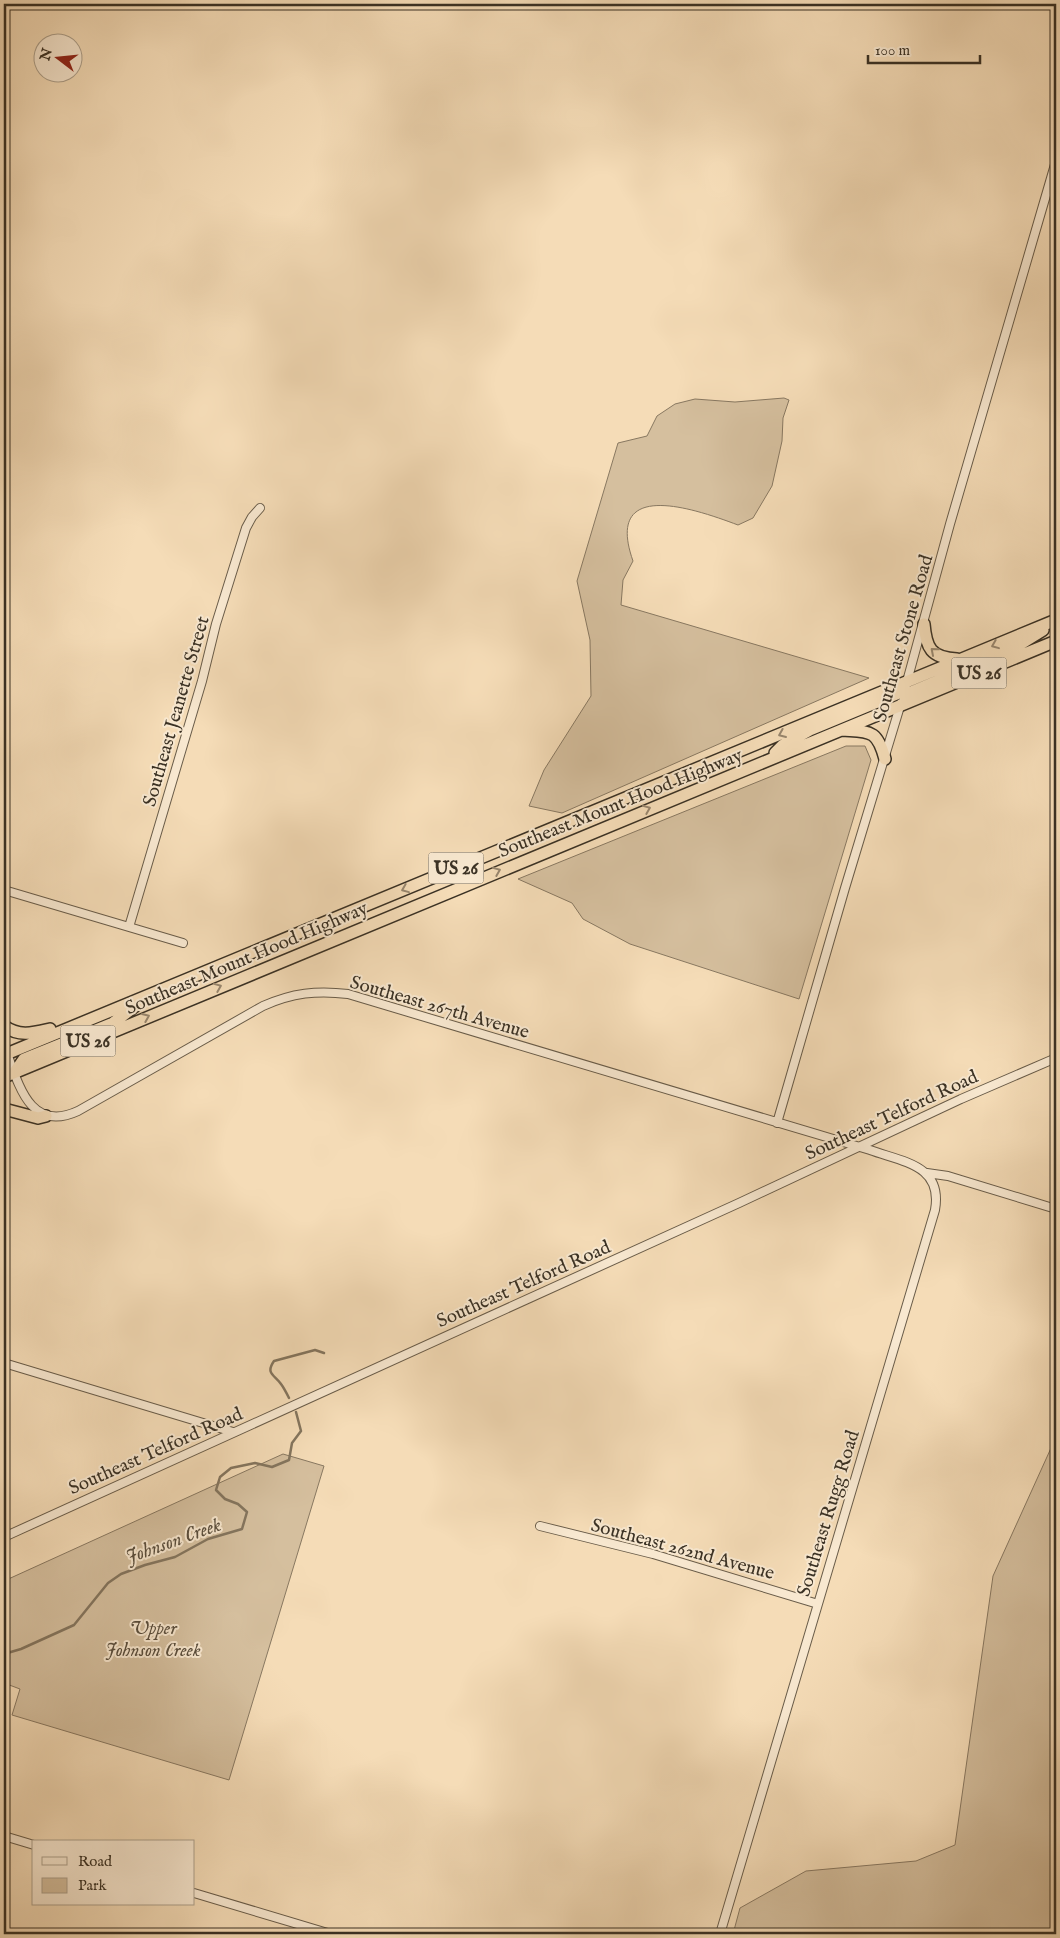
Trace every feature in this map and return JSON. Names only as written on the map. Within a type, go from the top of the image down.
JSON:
[{"type":"highway","points":[[768,759],[783,745],[810,730],[1011,650],[1036,636],[1055,621]]},
{"type":"highway","name":"Southeast Mount Hood Highway","points":[[9,1074],[840,730],[961,659],[1055,621]]},
{"type":"highway","points":[[924,624],[927,644],[934,653],[946,658],[961,659]]},
{"type":"highway","name":"Southeast Mount Hood Highway","points":[[5,1053],[904,693],[1056,641]]},
{"type":"highway","points":[[840,730],[864,732],[873,735],[881,743],[885,760]]},
{"type":"highway","points":[[9,1074],[24,1059],[113,1022],[151,994]]},
{"type":"highway","points":[[4,1026],[18,1034],[31,1034],[81,1022]]},
{"type":"highway","points":[[4,1109],[38,1118],[46,1116]]},
{"type":"street","name":"Southeast Stone Road","points":[[777,1123],[845,888],[885,760],[953,515],[1056,161]]},
{"type":"street","name":"Southeast Jeanette Street","points":[[129,927],[202,681],[216,624],[246,528],[260,508]]},
{"type":"street","points":[[4,890],[183,943]]},
{"type":"street","name":"Southeast 267th Avenue","points":[[46,1116],[66,1116],[78,1111],[263,1006],[287,996],[302,993],[330,992],[348,994],[374,1001],[859,1146]]},
{"type":"street","points":[[5,1053],[9,1074],[27,1100],[38,1112],[46,1116]]},
{"type":"street","name":"Southeast Telford Road","points":[[4,1536],[961,1099],[1056,1058]]},
{"type":"street","points":[[859,1146],[914,1165],[927,1173],[948,1176],[1056,1209]]},
{"type":"street","name":"Southeast Rugg Road","points":[[720,1934],[935,1210],[935,1186],[927,1173]]},
{"type":"street","points":[[4,1363],[233,1432]]},
{"type":"street","name":"Southeast 262nd Avenue","points":[[540,1526],[653,1554],[818,1604]]},
{"type":"street","points":[[4,1836],[32,1844]]},
{"type":"street","points":[[195,1893],[331,1934]]},
{"type":"green space","points":[[784,398],[789,400],[783,418],[782,441],[772,486],[753,518],[738,525],[679,507],[659,506],[642,508],[631,517],[627,534],[633,561],[623,580],[621,605],[869,678],[562,813],[529,806],[544,770],[591,696],[590,640],[577,581],[618,443],[647,436],[657,416],[675,404],[695,399],[735,402]]},
{"type":"green space","points":[[846,746],[865,746],[871,760],[799,999],[630,944],[583,919],[572,903],[518,879]]},
{"type":"green space","points":[[1056,1437],[1056,1934],[733,1934],[740,1908],[806,1871],[916,1861],[955,1845],[993,1576]]},
{"type":"green space","name":"Upper Johnson Creek","points":[[283,1454],[324,1466],[229,1780],[12,1715],[20,1689],[4,1683],[4,1581]]},
{"type":"waterway","name":"Johnson Creek","points":[[289,1398],[271,1372],[271,1365],[274,1361],[315,1350],[324,1353]]},
{"type":"waterway","name":"Johnson Creek","points":[[4,1654],[21,1649],[74,1625],[108,1583],[121,1574],[175,1557],[208,1539],[242,1529],[247,1512],[238,1504],[225,1499],[216,1490],[220,1477],[231,1468],[255,1463],[272,1467],[289,1460],[292,1443],[301,1431],[296,1412]]}]
